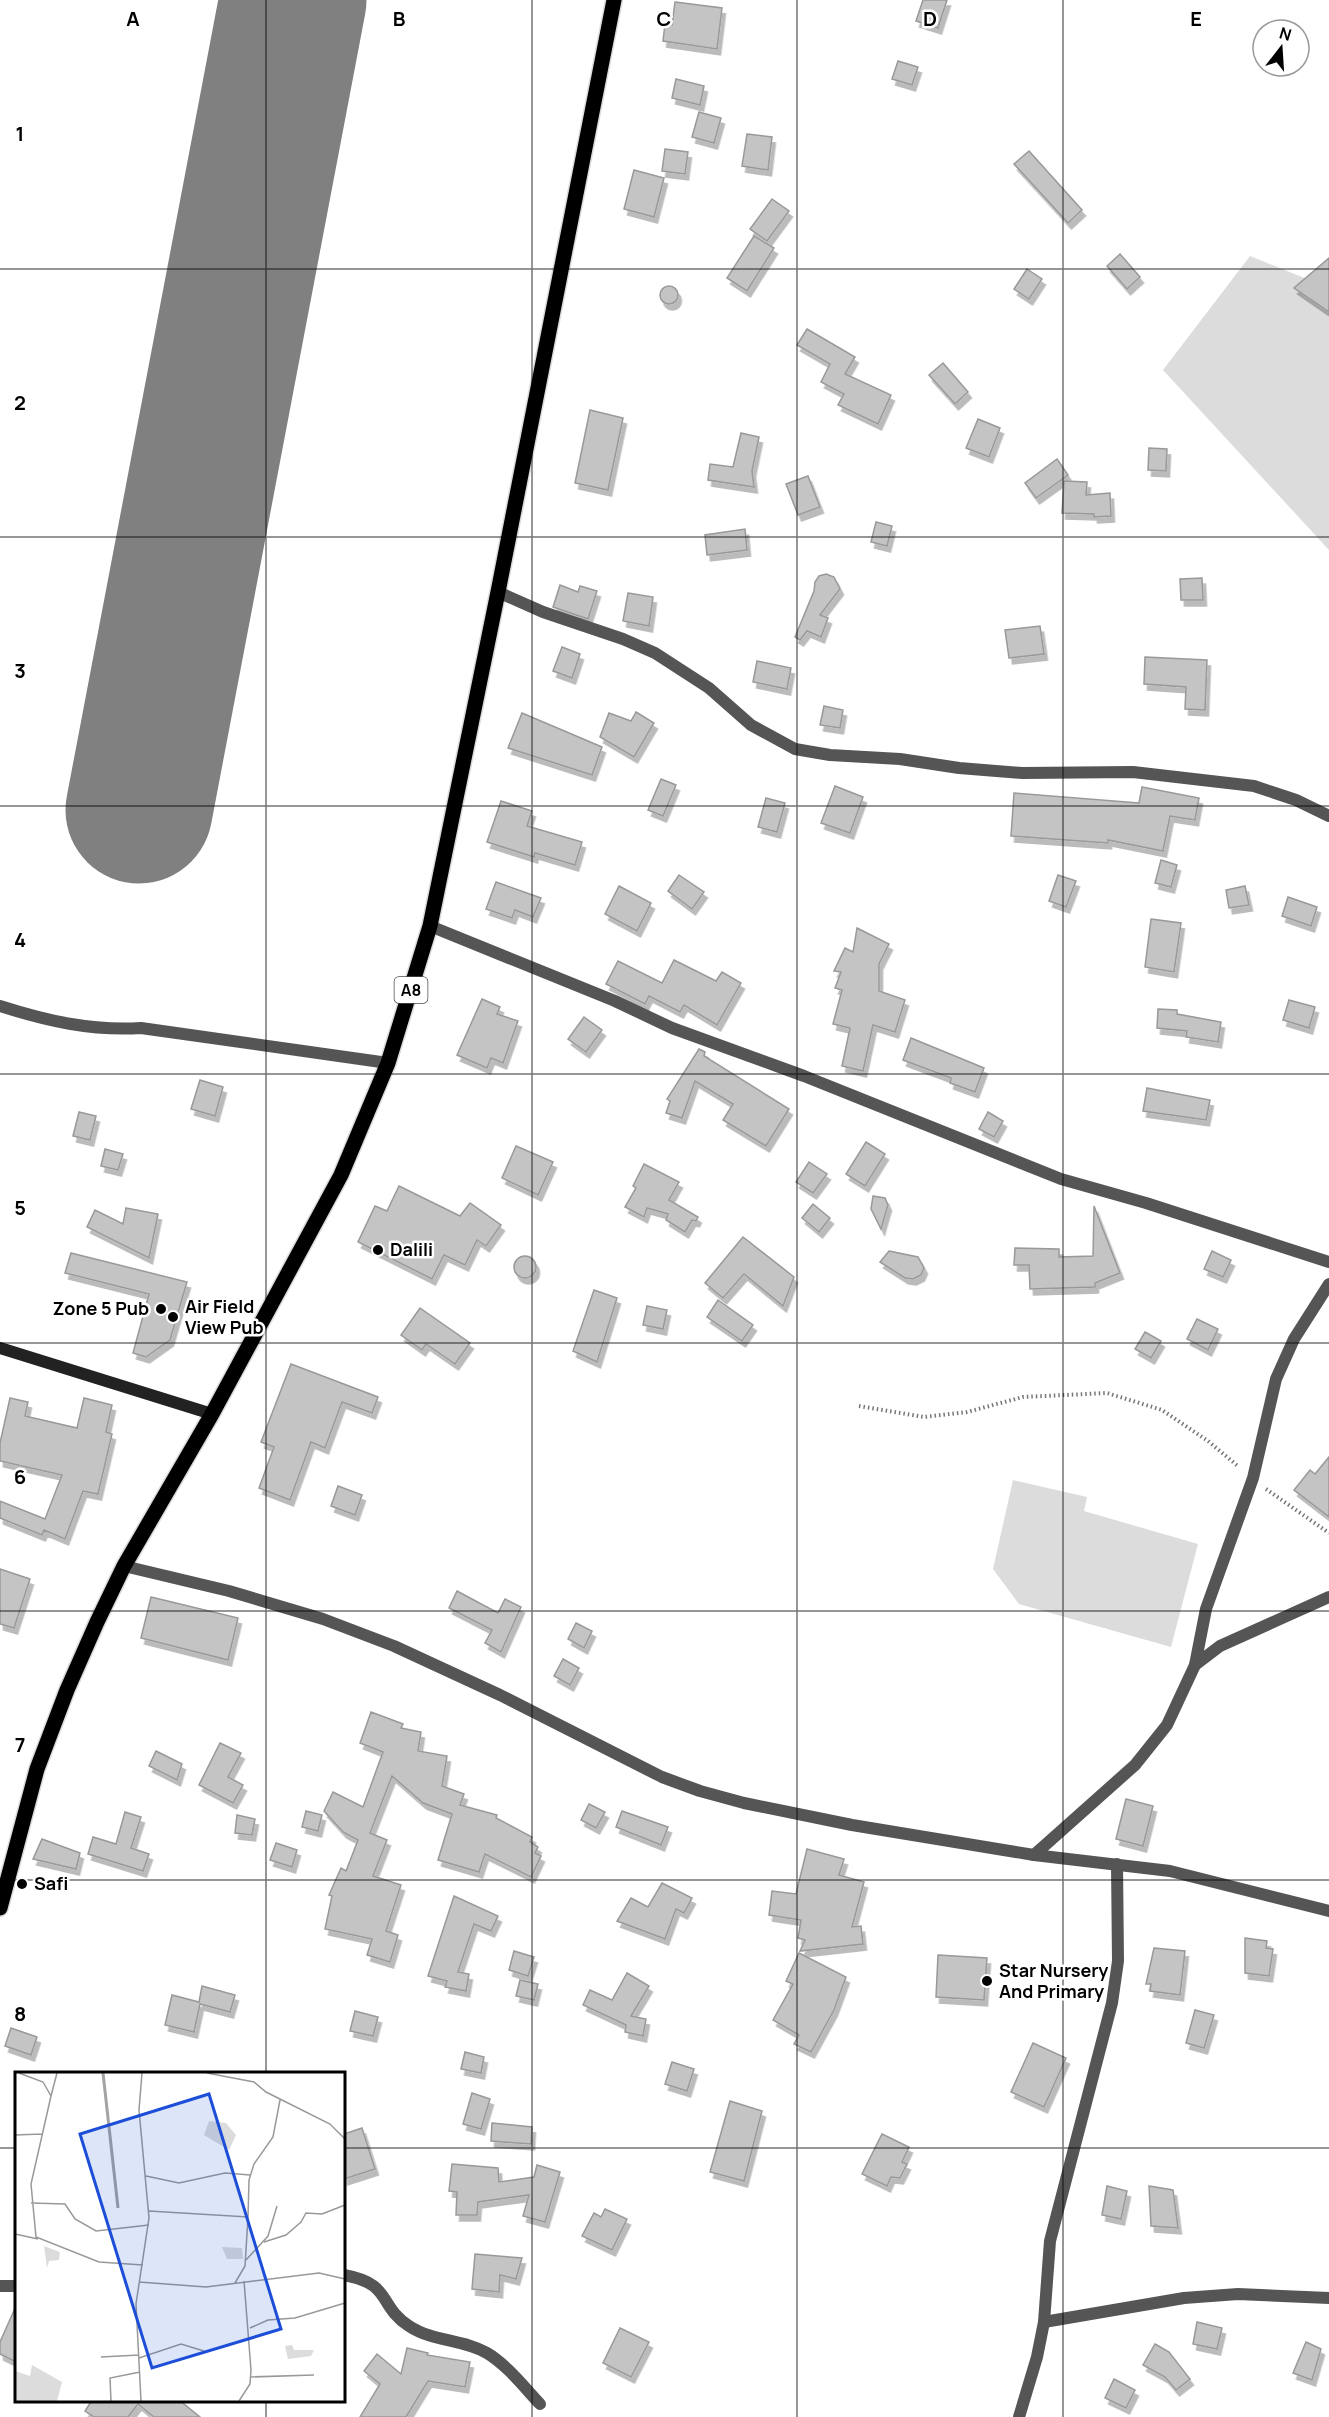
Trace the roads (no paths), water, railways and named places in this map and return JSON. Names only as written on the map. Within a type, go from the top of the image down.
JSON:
[{"type":"main road","name":"A8","points":[[0,1908],[37,1769],[67,1690],[124,1566],[212,1414],[340,1175],[388,1063],[430,926],[614,0]]},
{"type":"street","points":[[498,592],[543,612],[623,639],[655,653],[710,688],[751,725],[795,749],[830,756],[900,759],[969,769],[1022,773],[1132,772],[1254,786],[1296,800],[1329,816]]},
{"type":"street","points":[[430,926],[615,1001],[672,1029],[804,1076],[1061,1179],[1146,1203],[1329,1262]]},
{"type":"street","points":[[0,1006],[70,1025],[105,1030],[141,1028],[388,1063]]},
{"type":"street","points":[[1034,1854],[1134,1765],[1167,1725],[1195,1665],[1206,1609],[1217,1572],[1253,1478],[1276,1379],[1294,1339],[1329,1284]]},
{"type":"street","points":[[0,1348],[212,1414]]},
{"type":"street","points":[[124,1566],[292,1610],[394,1646],[500,1695],[662,1777],[700,1791],[744,1803],[852,1824],[1034,1854],[1170,1871],[1329,1911]]},
{"type":"street","points":[[1195,1665],[1220,1646],[1329,1597]]},
{"type":"street","points":[[1019,2417],[1037,2357],[1044,2322],[1050,2241],[1112,2003],[1118,1961],[1117,1864]]},
{"type":"street","points":[[345,2275],[366,2280],[379,2288],[390,2307],[408,2325],[425,2334],[487,2353],[514,2376],[540,2404]]},
{"type":"street","points":[[1044,2322],[1184,2298],[1238,2294],[1329,2298]]},
{"type":"place","name":"Dalili","points":[[378,1250]]},
{"type":"place","name":"Zone 5 Pub","points":[[161,1309]]},
{"type":"place","name":"Air Field View Pub","points":[[173,1317]]},
{"type":"place","name":"Safi","points":[[22,1884]]},
{"type":"place","name":"Star Nursery And Primary","points":[[987,1981]]}]
